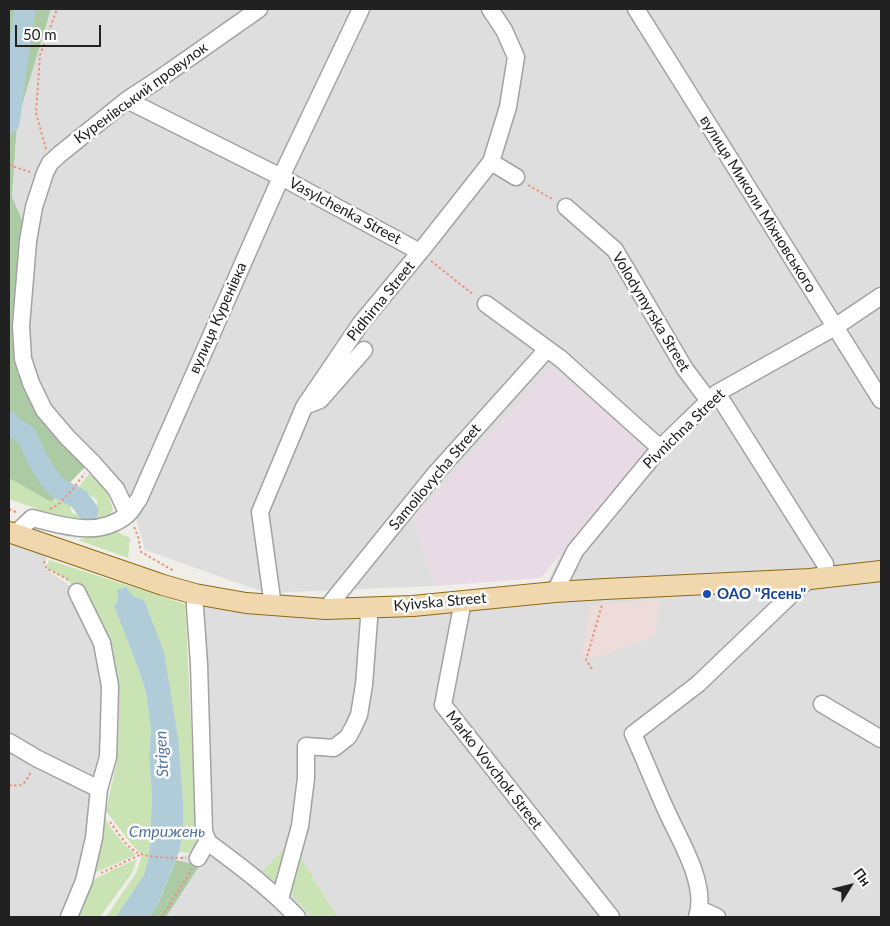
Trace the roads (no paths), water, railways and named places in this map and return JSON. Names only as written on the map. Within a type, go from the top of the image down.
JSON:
[{"type":"main road","name":"Kyivska Street","points":[[12,533],[163,586],[195,594],[246,603],[326,609],[413,606],[604,588],[818,578],[881,571]]},
{"type":"street","name":"Куренівський провулок","points":[[128,514],[116,489],[44,410],[31,383],[23,359],[20,326],[28,241],[34,207],[45,173],[50,163],[60,154],[127,100],[259,9]]},
{"type":"street","name":"вулиця Куренівка","points":[[128,514],[138,499],[281,177],[361,9]]},
{"type":"street","name":"Pidhirna Street","points":[[273,606],[260,512],[304,407],[361,324],[491,162],[508,107],[516,57],[504,30],[490,9]]},
{"type":"street","name":"вулиця Миколи Міхновського","points":[[636,9],[881,400]]},
{"type":"street","name":"Vasylchenka Street","points":[[127,100],[281,177],[420,252]]},
{"type":"street","points":[[491,162],[516,177]]},
{"type":"street","name":"Volodymyrska Street","points":[[566,207],[615,250],[685,369],[713,397],[824,564],[818,578]]},
{"type":"street","name":"Pivnichna Street","points":[[555,592],[571,549],[660,448],[713,397],[835,327],[881,296]]},
{"type":"street","points":[[486,304],[561,359],[660,448]]},
{"type":"street","name":"Samoilovycha Street","points":[[326,609],[435,474],[541,356],[546,348]]},
{"type":"street","points":[[304,407],[320,400],[364,350]]},
{"type":"street","points":[[12,533],[32,518],[78,528],[99,528],[112,524],[128,514]]},
{"type":"street","points":[[717,917],[699,913],[698,882],[633,734],[698,684],[794,592],[818,578]]},
{"type":"street","points":[[69,917],[84,881],[94,838],[99,789],[108,758],[110,686],[102,644],[77,592]]},
{"type":"street","points":[[195,594],[204,831],[209,843],[280,899],[297,917]]},
{"type":"street","name":"Marko Vovchok Street","points":[[463,601],[443,705],[611,917]]},
{"type":"street","points":[[280,899],[300,826],[306,778],[306,746],[334,748],[348,737],[359,715],[364,685],[369,607]]},
{"type":"street","points":[[822,704],[881,739]]},
{"type":"street","points":[[9,742],[38,759],[99,789]]},
{"type":"street","points":[[192,858],[209,843]]},
{"type":"water","name":"Стрижень","points":[[126,587],[133,596],[144,600],[164,652],[179,744],[183,800],[183,834],[179,852],[158,904],[150,917],[116,917],[144,875],[149,856],[152,797],[149,756],[151,730],[146,692],[114,606],[118,600],[117,590]]},
{"type":"waterway","name":"Strigen","points":[[9,123],[25,9]]},
{"type":"waterway","name":"Strigen","points":[[9,422],[26,435],[49,478],[58,488],[79,499],[88,511]]},
{"type":"place","name":"ОАО \"Ясень\"","points":[[707,594]]}]
